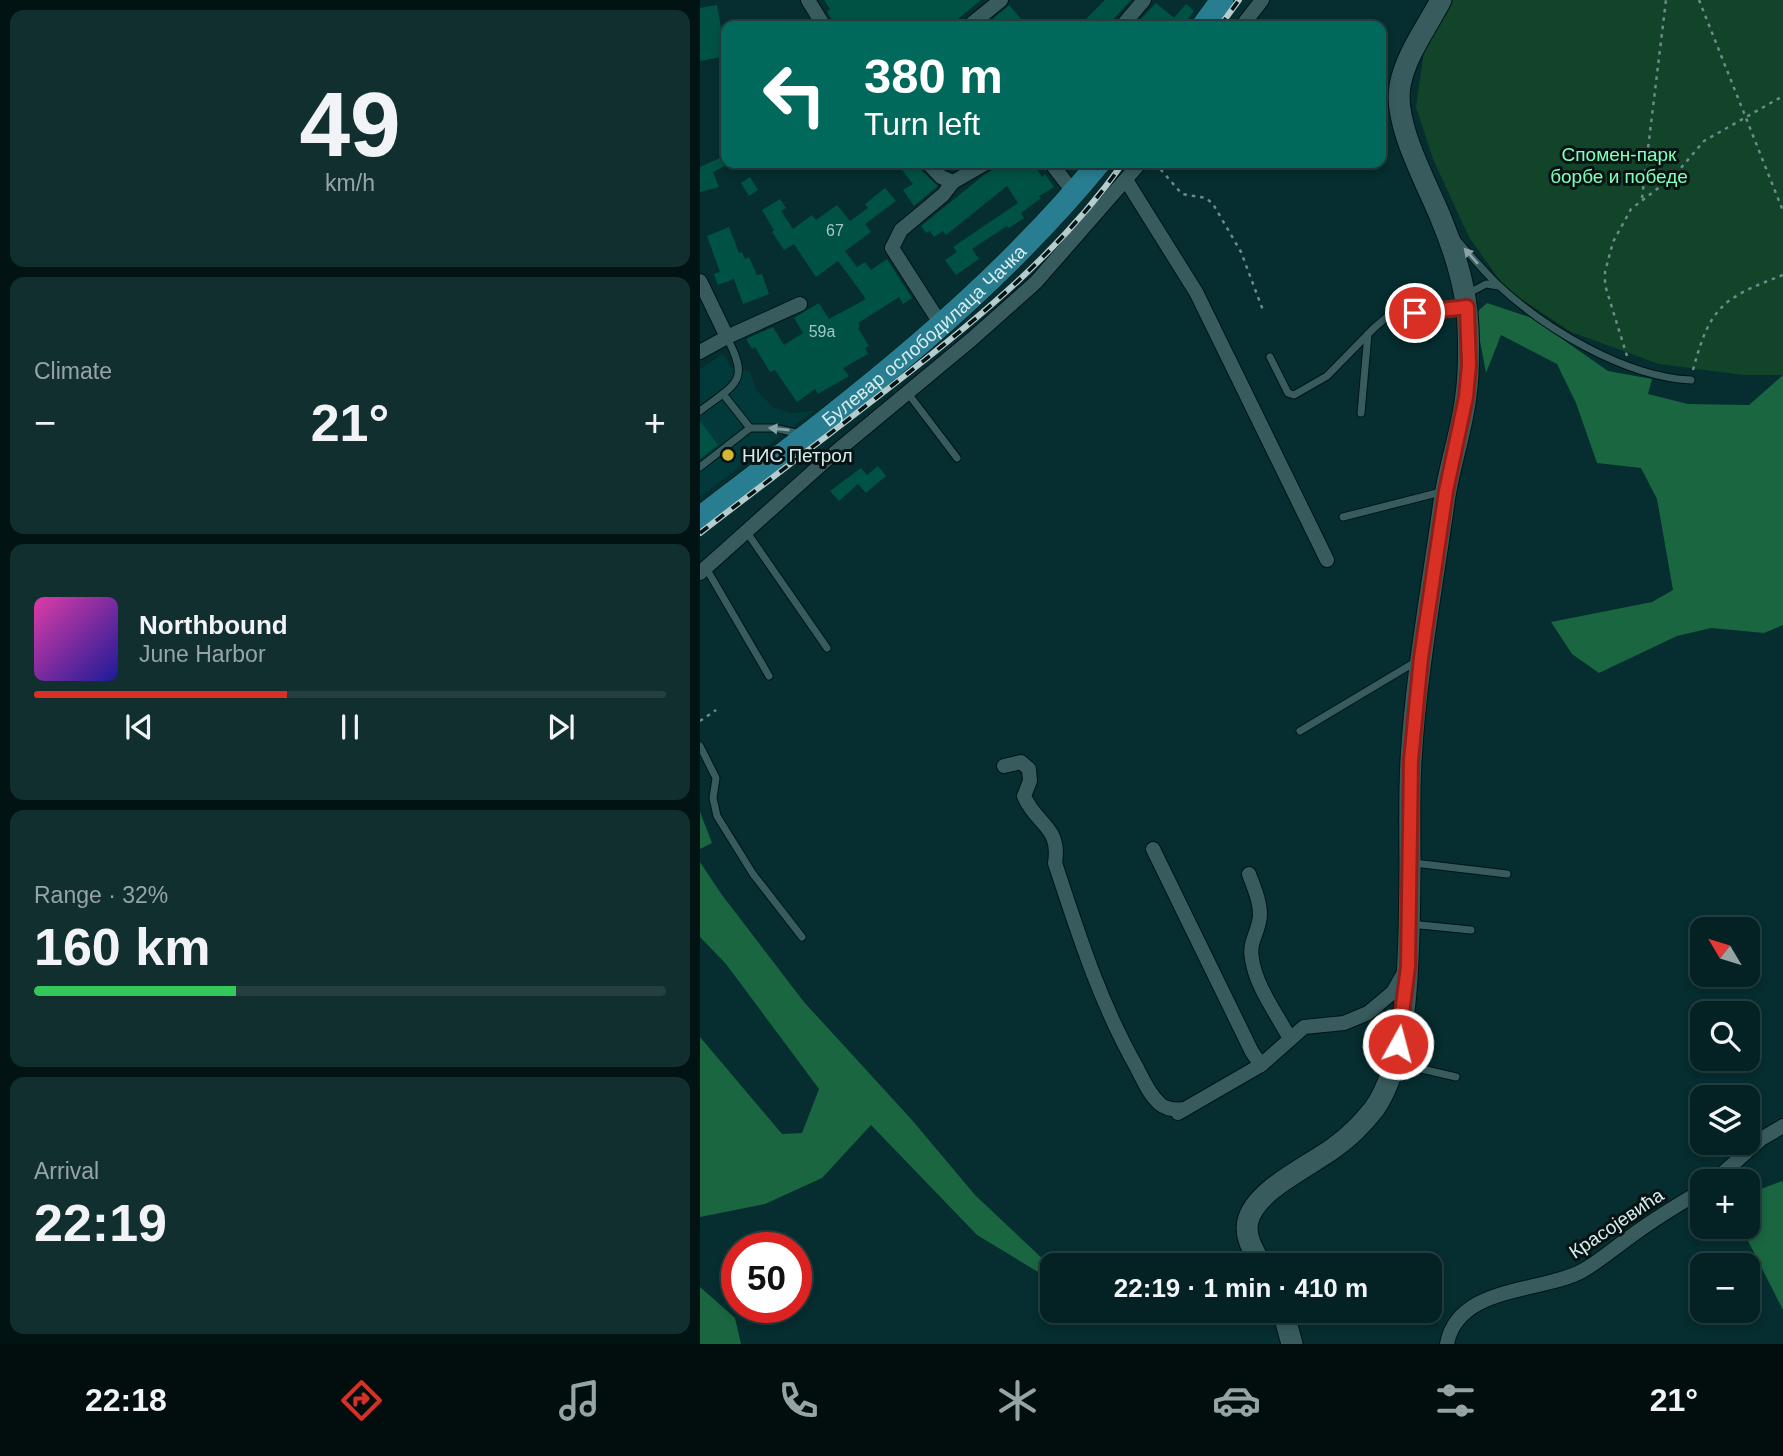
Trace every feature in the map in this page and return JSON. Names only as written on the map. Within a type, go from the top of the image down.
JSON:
[{"type":"main road","points":[[1207,21],[1222,0]]},
{"type":"main road","points":[[1256,1253],[1247,1233],[1248,1223],[1257,1202],[1339,1145],[1382,1097],[1395,1063],[1408,967],[1411,760],[1421,658],[1446,491],[1466,397],[1469,365],[1466,302],[1454,254],[1402,125],[1399,106],[1400,86],[1408,62],[1441,0]]},
{"type":"main road","name":"Булевар ослободилаца Чачка","points":[[700,518],[942,326],[998,274],[1095,168]]},
{"type":"main road","points":[[1287,1323],[1293,1344]]},
{"type":"street","points":[[808,0],[821,21]]},
{"type":"street","points":[[975,21],[1001,0]]},
{"type":"street","points":[[1126,21],[1144,0]]},
{"type":"street","points":[[1246,21],[1262,0]]},
{"type":"street","points":[[933,168],[941,177],[953,182]]},
{"type":"street","points":[[942,326],[892,248],[901,230],[943,195],[953,182],[977,168]]},
{"type":"street","points":[[1055,168],[1074,193]]},
{"type":"street","points":[[703,570],[1036,282],[1136,168]]},
{"type":"street","points":[[1126,180],[1196,292],[1327,560]]},
{"type":"street","points":[[700,281],[727,337]]},
{"type":"street","points":[[700,352],[800,304]]},
{"type":"street","points":[[1004,765],[1021,762],[1029,769],[1030,781],[1024,796],[1029,810],[1055,839],[1055,863],[1077,934],[1119,1037],[1152,1095],[1162,1106],[1179,1112],[1261,1065],[1304,1027],[1343,1023],[1368,1013],[1393,992],[1408,967]]},
{"type":"street","points":[[1153,849],[1252,1052],[1261,1065]]},
{"type":"street","points":[[1249,874],[1260,910],[1251,948],[1252,960],[1257,976],[1290,1038]]},
{"type":"street","points":[[1728,1169],[1762,1139],[1783,1126]]},
{"type":"street","name":"Красојевића","points":[[1447,1344],[1462,1315],[1485,1300],[1504,1291],[1546,1284],[1584,1270],[1637,1231],[1690,1198]]},
{"type":"lane","points":[[1444,225],[1500,286],[1577,342],[1605,357],[1630,366],[1671,379],[1691,380]]},
{"type":"lane","points":[[1270,357],[1288,393],[1294,395],[1327,376],[1388,316],[1466,302],[1482,285],[1500,286]]},
{"type":"lane","points":[[1361,413],[1368,334]]},
{"type":"lane","points":[[700,411],[723,394],[738,378],[736,354],[727,337]]},
{"type":"lane","points":[[907,392],[957,458]]},
{"type":"lane","points":[[723,394],[750,428]]},
{"type":"lane","points":[[700,467],[750,428],[774,428],[807,435]]},
{"type":"lane","points":[[1343,517],[1446,491]]},
{"type":"lane","points":[[746,531],[827,648]]},
{"type":"lane","points":[[703,570],[769,676]]},
{"type":"lane","points":[[1300,731],[1421,658]]},
{"type":"lane","points":[[700,746],[716,778],[713,798],[717,816],[753,874],[802,937]]},
{"type":"lane","points":[[1410,862],[1507,874]]},
{"type":"lane","points":[[1409,924],[1471,930]]},
{"type":"lane","points":[[1395,1063],[1456,1077]]},
{"type":"path","points":[[1642,199],[1666,0]]},
{"type":"path","points":[[1699,0],[1783,211]]},
{"type":"path","points":[[1630,366],[1605,285],[1610,249],[1620,226],[1642,199],[1674,176],[1703,141],[1783,96]]},
{"type":"path","points":[[1160,168],[1182,194],[1206,198],[1221,215],[1241,252],[1264,313]]},
{"type":"path","points":[[1691,380],[1702,340],[1720,308],[1737,293],[1783,275]]},
{"type":"path","points":[[700,721],[716,710]]},
{"type":"shaded area","name":"НИС Петрол","points":[[723,354],[731,367],[750,371],[756,390],[773,407],[790,413],[814,411],[700,497],[700,369]]},
{"type":"green space","name":"Спомен-парк борбе и победе","points":[[1453,0],[1783,0],[1783,375],[1743,375],[1659,364],[1571,332],[1506,289],[1469,237],[1433,159],[1416,107],[1424,51]]},
{"type":"green space","points":[[1487,303],[1532,318],[1608,371],[1652,379],[1648,394],[1688,404],[1749,405],[1783,375],[1783,625],[1764,633],[1711,628],[1677,636],[1599,673],[1572,654],[1551,622],[1652,602],[1673,590],[1657,499],[1641,468],[1597,463],[1576,403],[1557,364],[1501,335],[1486,373],[1475,314]]},
{"type":"green space","points":[[700,812],[712,843],[700,849]]},
{"type":"green space","points":[[700,862],[804,1002],[912,1120],[975,1195],[1040,1256],[1038,1272],[977,1235],[871,1125],[822,1178],[765,1204],[700,1217],[700,1037],[782,1134],[802,1133],[819,1089],[726,964],[700,937]]},
{"type":"green space","points":[[1782,1181],[1783,1183],[1783,1310],[1760,1265],[1760,1253],[1754,1253],[1747,1239],[1760,1239],[1760,1189]]},
{"type":"green space","points":[[700,1287],[721,1306],[721,1323],[736,1323],[741,1344],[700,1344]]},
{"type":"building","points":[[824,0],[981,0],[955,21],[833,21],[827,12],[830,9]]},
{"type":"building","points":[[1105,0],[1131,0],[1112,21],[1084,21]]},
{"type":"building","points":[[1156,3],[1174,18],[1186,4],[1194,11],[1186,21],[1139,21]]},
{"type":"building","points":[[717,5],[721,28],[721,57],[700,61],[700,8]]},
{"type":"building","points":[[1009,5],[1023,21],[990,21]]},
{"type":"building","points":[[721,157],[721,168],[713,172],[719,187],[700,192],[700,167]]},
{"type":"building","points":[[901,168],[920,168],[938,186],[914,206],[903,190],[913,184]]},
{"type":"building","points":[[996,168],[1036,168],[1042,177],[1045,174],[1054,187],[1039,196],[1041,198],[1021,213],[1024,218],[972,249],[979,259],[956,275],[945,260],[957,252],[953,247],[1018,203],[1007,186],[946,235],[943,231],[934,237],[930,231],[926,233],[921,226]]},
{"type":"building","points":[[750,177],[758,190],[749,196],[741,183]]},
{"type":"building","points":[[885,188],[896,201],[865,224],[871,232],[845,251],[857,267],[865,262],[871,270],[887,259],[912,298],[903,304],[899,297],[858,323],[858,328],[869,346],[865,348],[868,354],[843,368],[849,376],[818,394],[815,389],[797,402],[775,370],[770,372],[755,347],[752,349],[746,339],[773,327],[784,345],[803,333],[794,318],[819,303],[829,319],[866,299],[838,261],[816,277],[794,244],[784,250],[762,210],[780,199],[786,208],[781,211],[793,229],[812,215],[816,220],[837,205],[850,221],[868,208],[865,204]]},
{"type":"building","points":[[729,227],[739,253],[742,252],[745,259],[749,257],[757,275],[762,274],[769,294],[743,304],[734,279],[718,285],[714,274],[720,272],[707,236]]},
{"type":"building","points":[[700,421],[718,445],[700,459]]},
{"type":"building","points":[[878,466],[886,476],[866,493],[858,484],[839,501],[830,491],[861,468],[867,475]]},
{"type":"railway","points":[[1224,21],[1239,0]]},
{"type":"railway","points":[[700,533],[894,384],[1017,282],[1073,225],[1119,168]]},
{"type":"place","name":"НИС Петрол","points":[[728,455]]},
{"type":"route","points":[[1398,1044],[1408,967],[1411,760],[1421,658],[1446,491],[1466,397],[1469,365],[1467,307],[1415,313]]}]
